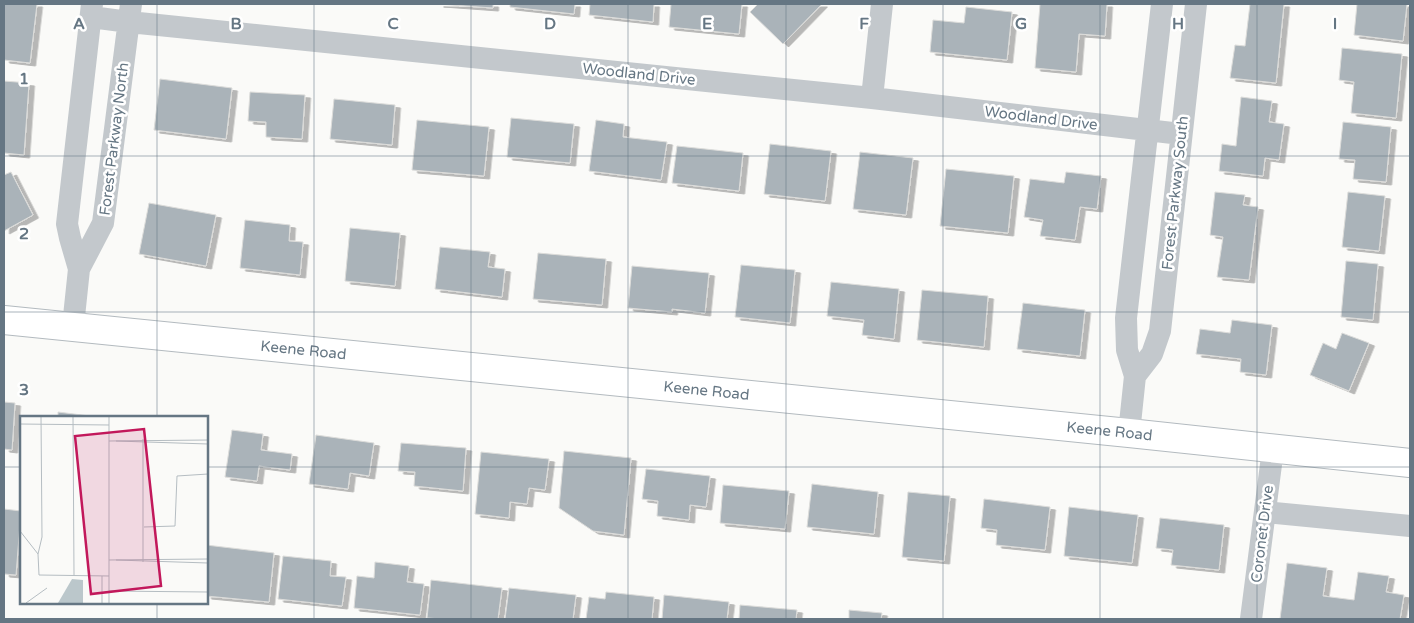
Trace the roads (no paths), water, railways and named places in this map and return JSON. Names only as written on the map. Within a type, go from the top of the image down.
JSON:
[{"type":"main road","name":"Keene Road","points":[[4,320],[1273,449],[1410,461]]},
{"type":"street","points":[[872,98],[882,4]]},
{"type":"street","points":[[1129,433],[1135,376],[1127,350],[1126,318],[1162,4]]},
{"type":"street","name":"Forest Parkway South","points":[[1135,376],[1152,354],[1160,331],[1196,4]]},
{"type":"street","name":"Woodland Drive","points":[[91,10],[1182,134]]},
{"type":"street","name":"Forest Parkway North","points":[[79,269],[67,224],[91,10]]},
{"type":"street","name":"Forest Parkway North","points":[[73,326],[79,269],[103,224],[130,13]]},
{"type":"street","name":"Coronet Drive","points":[[1251,619],[1273,449]]},
{"type":"street","points":[[1265,512],[1410,526]]}]
